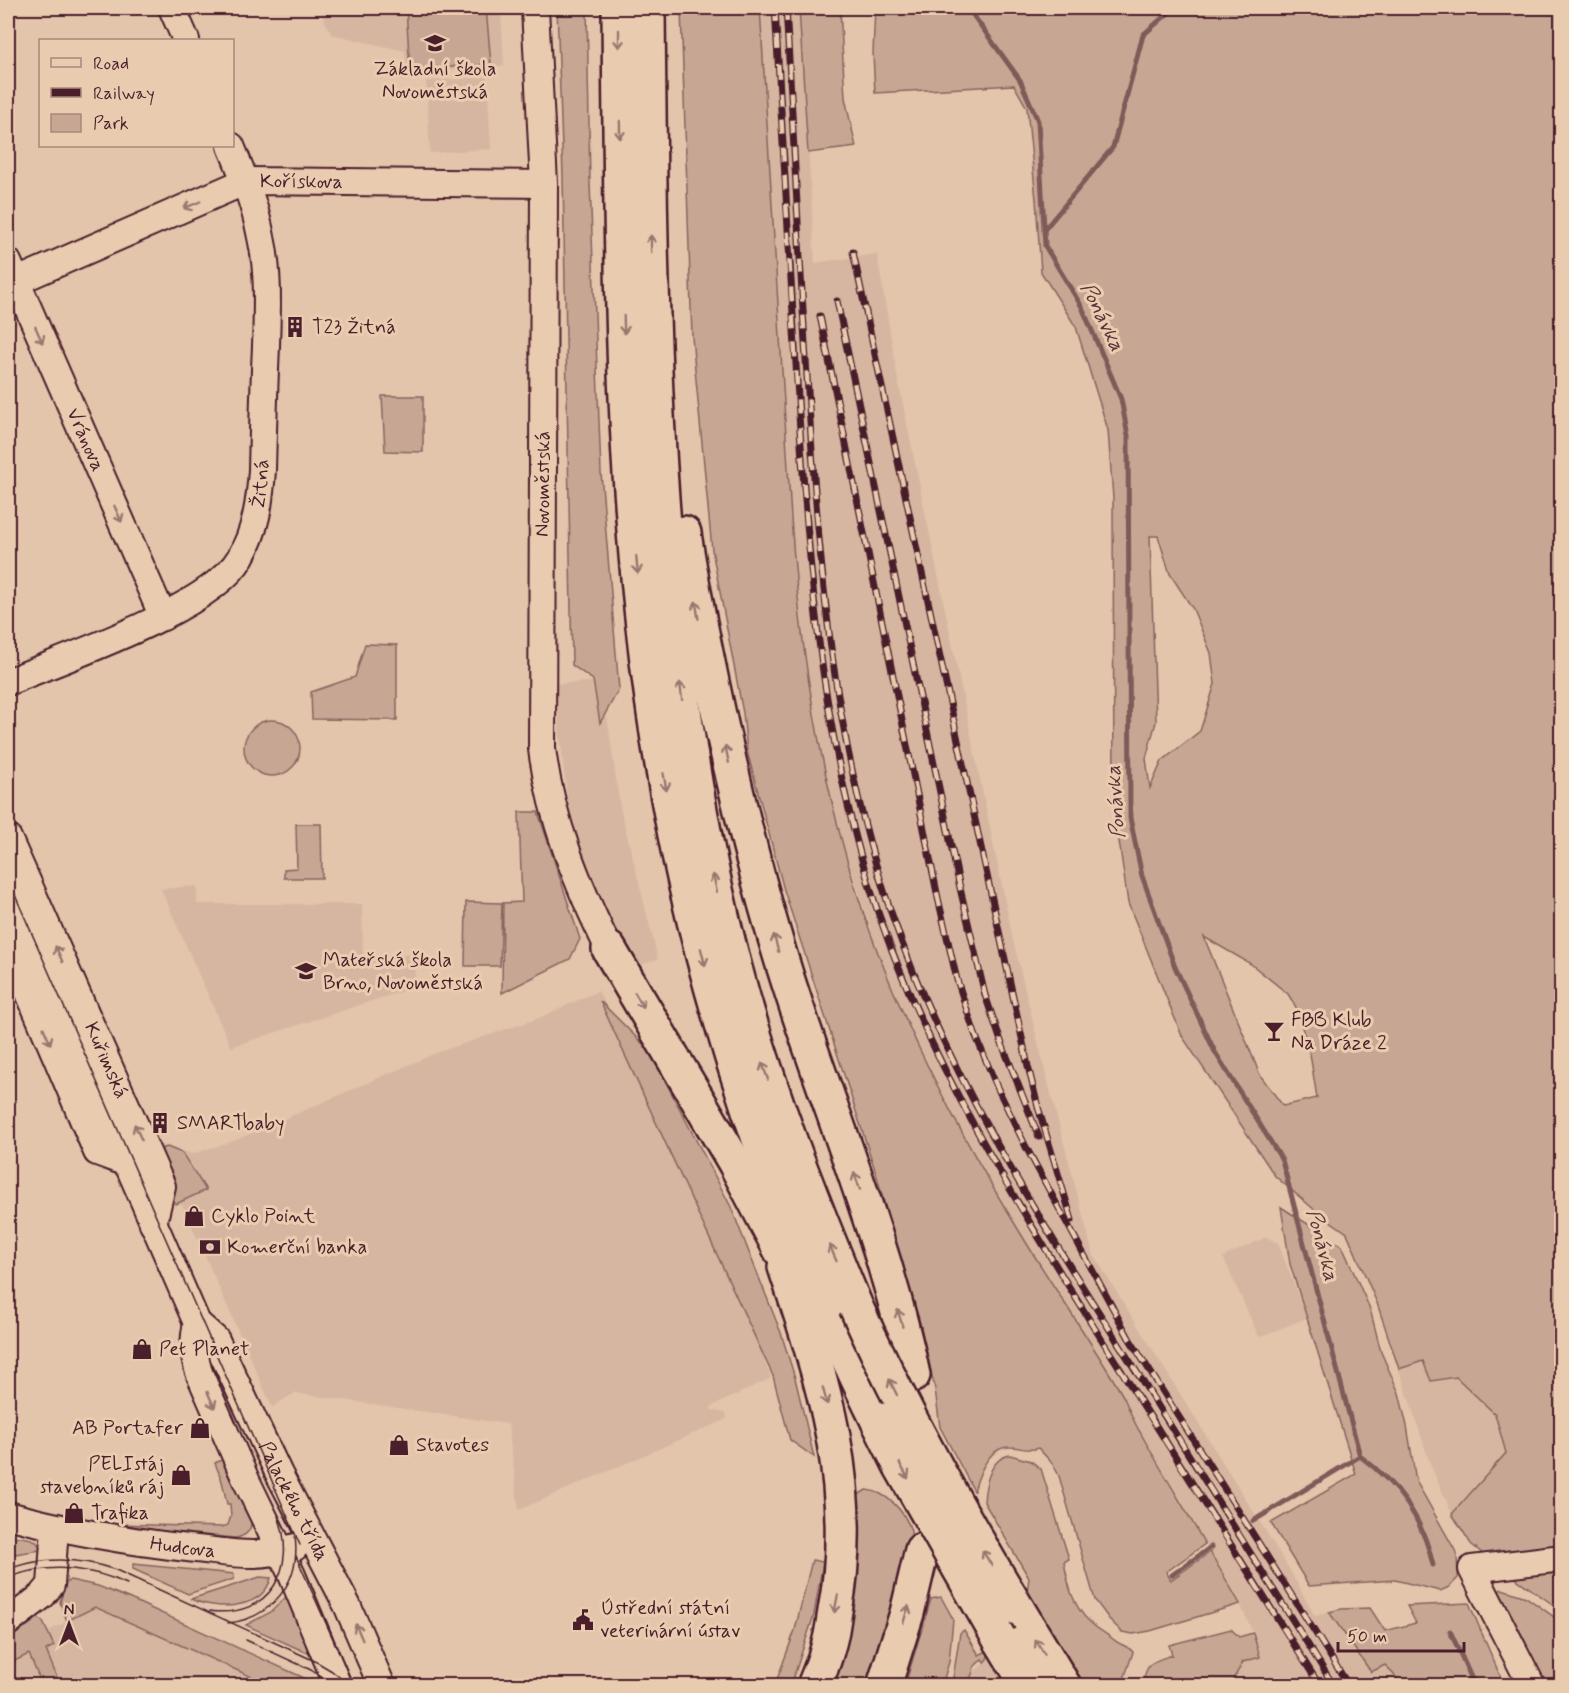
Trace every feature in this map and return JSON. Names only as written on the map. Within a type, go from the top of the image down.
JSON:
[{"type":"highway","points":[[619,8],[621,243],[626,401],[640,599],[653,711],[664,780],[699,944],[725,1042],[754,1130],[811,1277],[838,1339],[900,1465],[1028,1686]]},
{"type":"highway","points":[[648,8],[656,421],[672,623],[687,736],[702,822],[735,969],[761,1057],[819,1218],[856,1307],[901,1402],[969,1528],[1064,1686]]},
{"type":"highway","points":[[652,303],[700,632],[739,806],[778,951],[882,1256],[906,1339],[913,1375]]},
{"type":"highway","points":[[609,950],[735,1163],[776,1240],[823,1341],[875,1416]]},
{"type":"highway","points":[[725,1042],[739,1128],[814,1352],[837,1448],[842,1498],[843,1546],[839,1590],[828,1646],[814,1686]]},
{"type":"highway","points":[[884,1686],[917,1575],[922,1550]]},
{"type":"highway","points":[[879,1686],[893,1652]]},
{"type":"street","points":[[172,8],[186,39]]},
{"type":"street","name":"Novoměstská","points":[[535,8],[544,184],[542,749],[548,786],[570,861],[609,950]]},
{"type":"street","name":"Žitná","points":[[8,682],[163,617],[216,586],[239,560],[253,530],[259,504],[263,447],[266,275],[262,239],[246,181],[231,147]]},
{"type":"street","name":"Kořískova","points":[[10,276],[246,181],[544,184]]},
{"type":"street","name":"Vránova","points":[[10,276],[163,617]]},
{"type":"street","name":"Kuřimská","points":[[8,838],[162,1186],[153,1224]]},
{"type":"street","name":"Kuřimská","points":[[8,889],[153,1224]]},
{"type":"street","points":[[8,944],[97,1152],[127,1163]]},
{"type":"street","name":"Palackého třída","points":[[153,1224],[197,1323],[216,1340],[312,1541],[338,1586],[382,1686]]},
{"type":"street","name":"Palackého třída","points":[[197,1323],[193,1345],[195,1364],[246,1480],[282,1551],[338,1686]]},
{"type":"street","name":"Hudcova","points":[[8,1515],[55,1528],[152,1545],[257,1555],[282,1551],[312,1541]]},
{"type":"street","points":[[8,1622],[42,1596],[51,1585],[55,1528]]},
{"type":"street","points":[[1532,1686],[1472,1569],[1562,1558]]},
{"type":"shaded area","name":"Základní škola Novoměstská","points":[[319,8],[501,8],[504,66],[407,72],[405,51],[331,34]]},
{"type":"shaded area","points":[[760,8],[800,8],[815,263],[877,254],[898,380],[1013,940],[1093,1254],[1288,1567],[1315,1616],[1341,1609],[1370,1608],[1419,1685],[1230,1685],[1243,1662],[1260,1657],[1253,1633],[1240,1604],[1139,1430],[1124,1398],[1021,1235],[960,1129],[903,1013],[878,952],[840,834],[825,772],[804,646],[791,518]]},
{"type":"shaded area","points":[[487,77],[491,149],[430,153],[426,81]]},
{"type":"shaded area","points":[[602,681],[620,807],[658,959],[635,967],[598,898],[570,822],[559,729],[557,684]]},
{"type":"shaded area","name":"Mateřská škola Brno, Novoměstská","points":[[197,886],[197,904],[362,904],[363,954],[415,955],[415,987],[231,1047],[161,889]]},
{"type":"shaded area","points":[[598,991],[660,1103],[708,1211],[771,1378],[711,1407],[712,1410],[726,1413],[727,1419],[519,1510],[508,1424],[295,1393],[272,1407],[183,1206],[173,1201],[155,1143],[192,1154],[236,1140],[436,1053],[539,1018]]},
{"type":"shaded area","points":[[1266,1237],[1278,1243],[1307,1318],[1259,1337],[1223,1257]]},
{"type":"shaded area","points":[[1423,1361],[1456,1377],[1495,1414],[1506,1453],[1452,1514],[1431,1466],[1399,1369]]},
{"type":"shaded area","points":[[95,1607],[270,1685],[8,1686],[8,1652]]},
{"type":"shaded area","points":[[989,1654],[1008,1685],[967,1686],[973,1672],[985,1663]]},
{"type":"green space","points":[[406,8],[486,8],[491,64],[410,70]]},
{"type":"green space","points":[[557,8],[587,8],[590,183],[601,473],[619,689],[600,723],[593,680],[572,665],[563,176]]},
{"type":"green space","points":[[681,8],[760,8],[791,518],[801,629],[818,739],[843,848],[859,901],[893,990],[943,1097],[1021,1234],[1123,1396],[1138,1428],[1205,1544],[1166,1572],[1171,1580],[1210,1552],[1240,1604],[1150,1631],[1133,1634],[1122,1632],[1095,1600],[1059,1476],[1053,1464],[1038,1448],[1031,1450],[1003,1448],[996,1451],[986,1462],[974,1491],[940,1427],[935,1389],[920,1323],[876,1173],[784,890],[747,751],[743,713],[712,550],[692,337]]},
{"type":"green space","points":[[799,8],[840,8],[845,98],[856,147],[808,153]]},
{"type":"green space","points":[[875,8],[1561,8],[1561,1550],[1488,1558],[1471,1544],[1452,1514],[1506,1453],[1495,1414],[1456,1377],[1431,1381],[1423,1361],[1399,1369],[1377,1303],[1347,1233],[1316,1211],[1275,1176],[1182,1036],[1128,903],[1114,806],[1113,498],[1108,430],[1076,327],[1041,272],[1027,108],[1014,85],[875,93],[873,53]],"holes":[[[1150,536],[1158,536],[1170,574],[1193,609],[1211,653],[1215,684],[1200,731],[1162,761],[1150,788],[1146,758],[1156,722]],[[1204,937],[1251,964],[1288,994],[1296,1007],[1310,1054],[1317,1098],[1283,1106],[1260,1075]]]},
{"type":"green space","points":[[382,396],[423,396],[423,452],[385,451]]},
{"type":"green space","points":[[365,644],[397,645],[397,720],[312,719],[311,692],[355,677]]},
{"type":"green space","points":[[272,720],[283,722],[292,728],[298,737],[300,748],[298,759],[292,768],[283,774],[272,776],[261,774],[252,768],[246,759],[244,748],[246,737],[252,728],[261,722]]},
{"type":"green space","points":[[519,812],[538,812],[580,939],[570,959],[502,993],[503,903],[522,902]]},
{"type":"green space","points":[[296,824],[321,824],[322,878],[284,878],[284,869],[297,868]]},
{"type":"green space","points":[[466,902],[502,903],[500,966],[465,966]]},
{"type":"green space","points":[[600,1001],[649,1050],[731,1207],[781,1333],[795,1378],[814,1457],[790,1440],[773,1376]]},
{"type":"green space","points":[[167,1147],[182,1153],[206,1190],[176,1204],[173,1199],[173,1189],[158,1150]]},
{"type":"green space","points":[[1281,1207],[1342,1246],[1370,1309],[1381,1352],[1399,1393],[1416,1481],[1457,1554],[1458,1578],[1449,1587],[1440,1591],[1395,1580],[1309,1586],[1271,1523],[1356,1474],[1290,1264]]},
{"type":"green space","points":[[1010,1455],[1031,1461],[1041,1469],[1069,1559],[1064,1562],[1069,1586],[1079,1609],[1095,1627],[1133,1652],[1122,1685],[1085,1685],[1027,1591],[1029,1578],[984,1502],[987,1480],[993,1467],[1003,1457]]},
{"type":"green space","points":[[226,1458],[230,1468],[226,1470],[232,1484],[237,1483],[250,1515],[249,1530],[244,1535],[235,1538],[116,1524],[222,1527],[228,1525],[231,1516],[230,1504],[227,1504],[215,1463]]},
{"type":"green space","points":[[866,1490],[881,1494],[894,1503],[904,1516],[911,1531],[910,1542],[895,1604],[865,1685],[831,1686],[855,1603],[851,1602],[855,1549],[859,1548],[858,1495]]},
{"type":"green space","points":[[11,1536],[33,1540],[41,1550],[8,1555]]},
{"type":"green space","points":[[812,1560],[823,1562],[814,1615],[791,1685],[775,1685],[795,1630]]},
{"type":"green space","points":[[133,1564],[234,1574],[234,1579],[188,1594],[133,1569]]},
{"type":"green space","points":[[1561,1566],[1561,1610],[1505,1571]]},
{"type":"green space","points":[[260,1577],[271,1578],[266,1589],[258,1597],[248,1602],[224,1606],[201,1603],[191,1599]]},
{"type":"green space","points":[[70,1580],[98,1586],[128,1598],[302,1677],[312,1685],[270,1685],[95,1607],[67,1621],[60,1602],[66,1583]]},
{"type":"green space","points":[[1502,1589],[1526,1597],[1561,1622],[1561,1685],[1538,1685],[1496,1597],[1498,1591]]},
{"type":"green space","points":[[289,1594],[310,1654],[246,1625],[271,1612]]},
{"type":"green space","points":[[941,1597],[953,1619],[949,1662],[942,1685],[905,1685],[931,1599]]},
{"type":"green space","points":[[1469,1603],[1504,1685],[1403,1685],[1385,1665],[1371,1672],[1329,1612],[1341,1609],[1370,1608],[1385,1631],[1416,1623],[1407,1606]]},
{"type":"green space","points":[[38,1618],[43,1622],[54,1646],[46,1650],[60,1685],[42,1685],[29,1654],[8,1664],[8,1640]]},
{"type":"green space","points":[[1231,1629],[1239,1637],[1253,1633],[1260,1657],[1243,1662],[1230,1685],[1143,1685],[1148,1667],[1159,1659],[1172,1655],[1169,1645]]},
{"type":"green space","points":[[964,1630],[979,1655],[987,1651],[989,1654],[985,1663],[982,1659],[974,1667],[967,1685],[952,1685],[960,1633]]},
{"type":"waterway","name":"Ponávka","points":[[968,8],[1020,80],[1038,121],[1045,246],[1082,307],[1121,399],[1128,436],[1130,818],[1142,876],[1175,967],[1215,1052],[1282,1160],[1360,1456],[1374,1467],[1407,1503],[1422,1532],[1433,1565]]},
{"type":"waterway","points":[[1044,230],[1113,147],[1143,35],[1174,8]]},
{"type":"waterway","points":[[1253,1521],[1360,1456]]},
{"type":"waterway","points":[[1172,1575],[1211,1547]]},
{"type":"waterway","name":"Ponávka","points":[[1450,1631],[1475,1686]]},
{"type":"tram line","points":[[8,879],[300,1545]]},
{"type":"tram line","points":[[210,1611],[231,1611],[249,1607],[263,1598],[274,1586],[281,1571],[284,1554],[283,1535],[278,1516]]},
{"type":"tram line","points":[[228,1623],[258,1614],[281,1595],[293,1568],[296,1553],[295,1537]]},
{"type":"tram line","points":[[296,1556],[354,1686]]},
{"type":"tram line","points":[[8,1569],[35,1562],[62,1560],[89,1563],[116,1570],[315,1661],[350,1686]]},
{"type":"tram line","points":[[16,1575],[44,1569],[72,1569],[100,1574],[127,1584]]},
{"type":"tram line","points":[[246,1640],[311,1670],[335,1686]]},
{"type":"railway","points":[[775,8],[808,542],[822,668],[845,792],[860,854],[879,915],[923,1025],[976,1130],[1005,1181],[1097,1332],[1320,1686]]},
{"type":"railway","points":[[786,8],[809,406],[825,600],[833,664],[857,791],[892,915],[914,975],[940,1033],[998,1146],[1063,1255],[1334,1686]]},
{"type":"railway","points":[[853,252],[1028,1066],[1072,1220]]},
{"type":"railway","points":[[837,301],[960,888],[985,995],[1039,1137]]},
{"type":"railway","points":[[820,316],[938,898],[957,980],[975,1034],[1026,1147],[1129,1338],[1349,1686]]},
{"type":"place","name":"Základní škola Novoměstská","points":[[435,43]]},
{"type":"place","name":"T23 Žitná","points":[[295,327]]},
{"type":"place","name":"Mateřská škola Brno, Novoměstská","points":[[306,971]]},
{"type":"place","name":"FBB Klub Na Dráze 2","points":[[1274,1031]]},
{"type":"place","name":"SMARTbaby","points":[[160,1123]]},
{"type":"place","name":"Cyklo Point","points":[[194,1216]]},
{"type":"place","name":"Komerční banka","points":[[210,1247]]},
{"type":"place","name":"Pet Planet","points":[[142,1349]]},
{"type":"place","name":"AB Portafer","points":[[200,1428]]},
{"type":"place","name":"Stavotes","points":[[399,1445]]},
{"type":"place","name":"PELIstáj stavebníků ráj","points":[[181,1475]]},
{"type":"place","name":"Trafika","points":[[74,1513]]},
{"type":"place","name":"Ústřední státní veterinární ústav","points":[[583,1620]]}]
